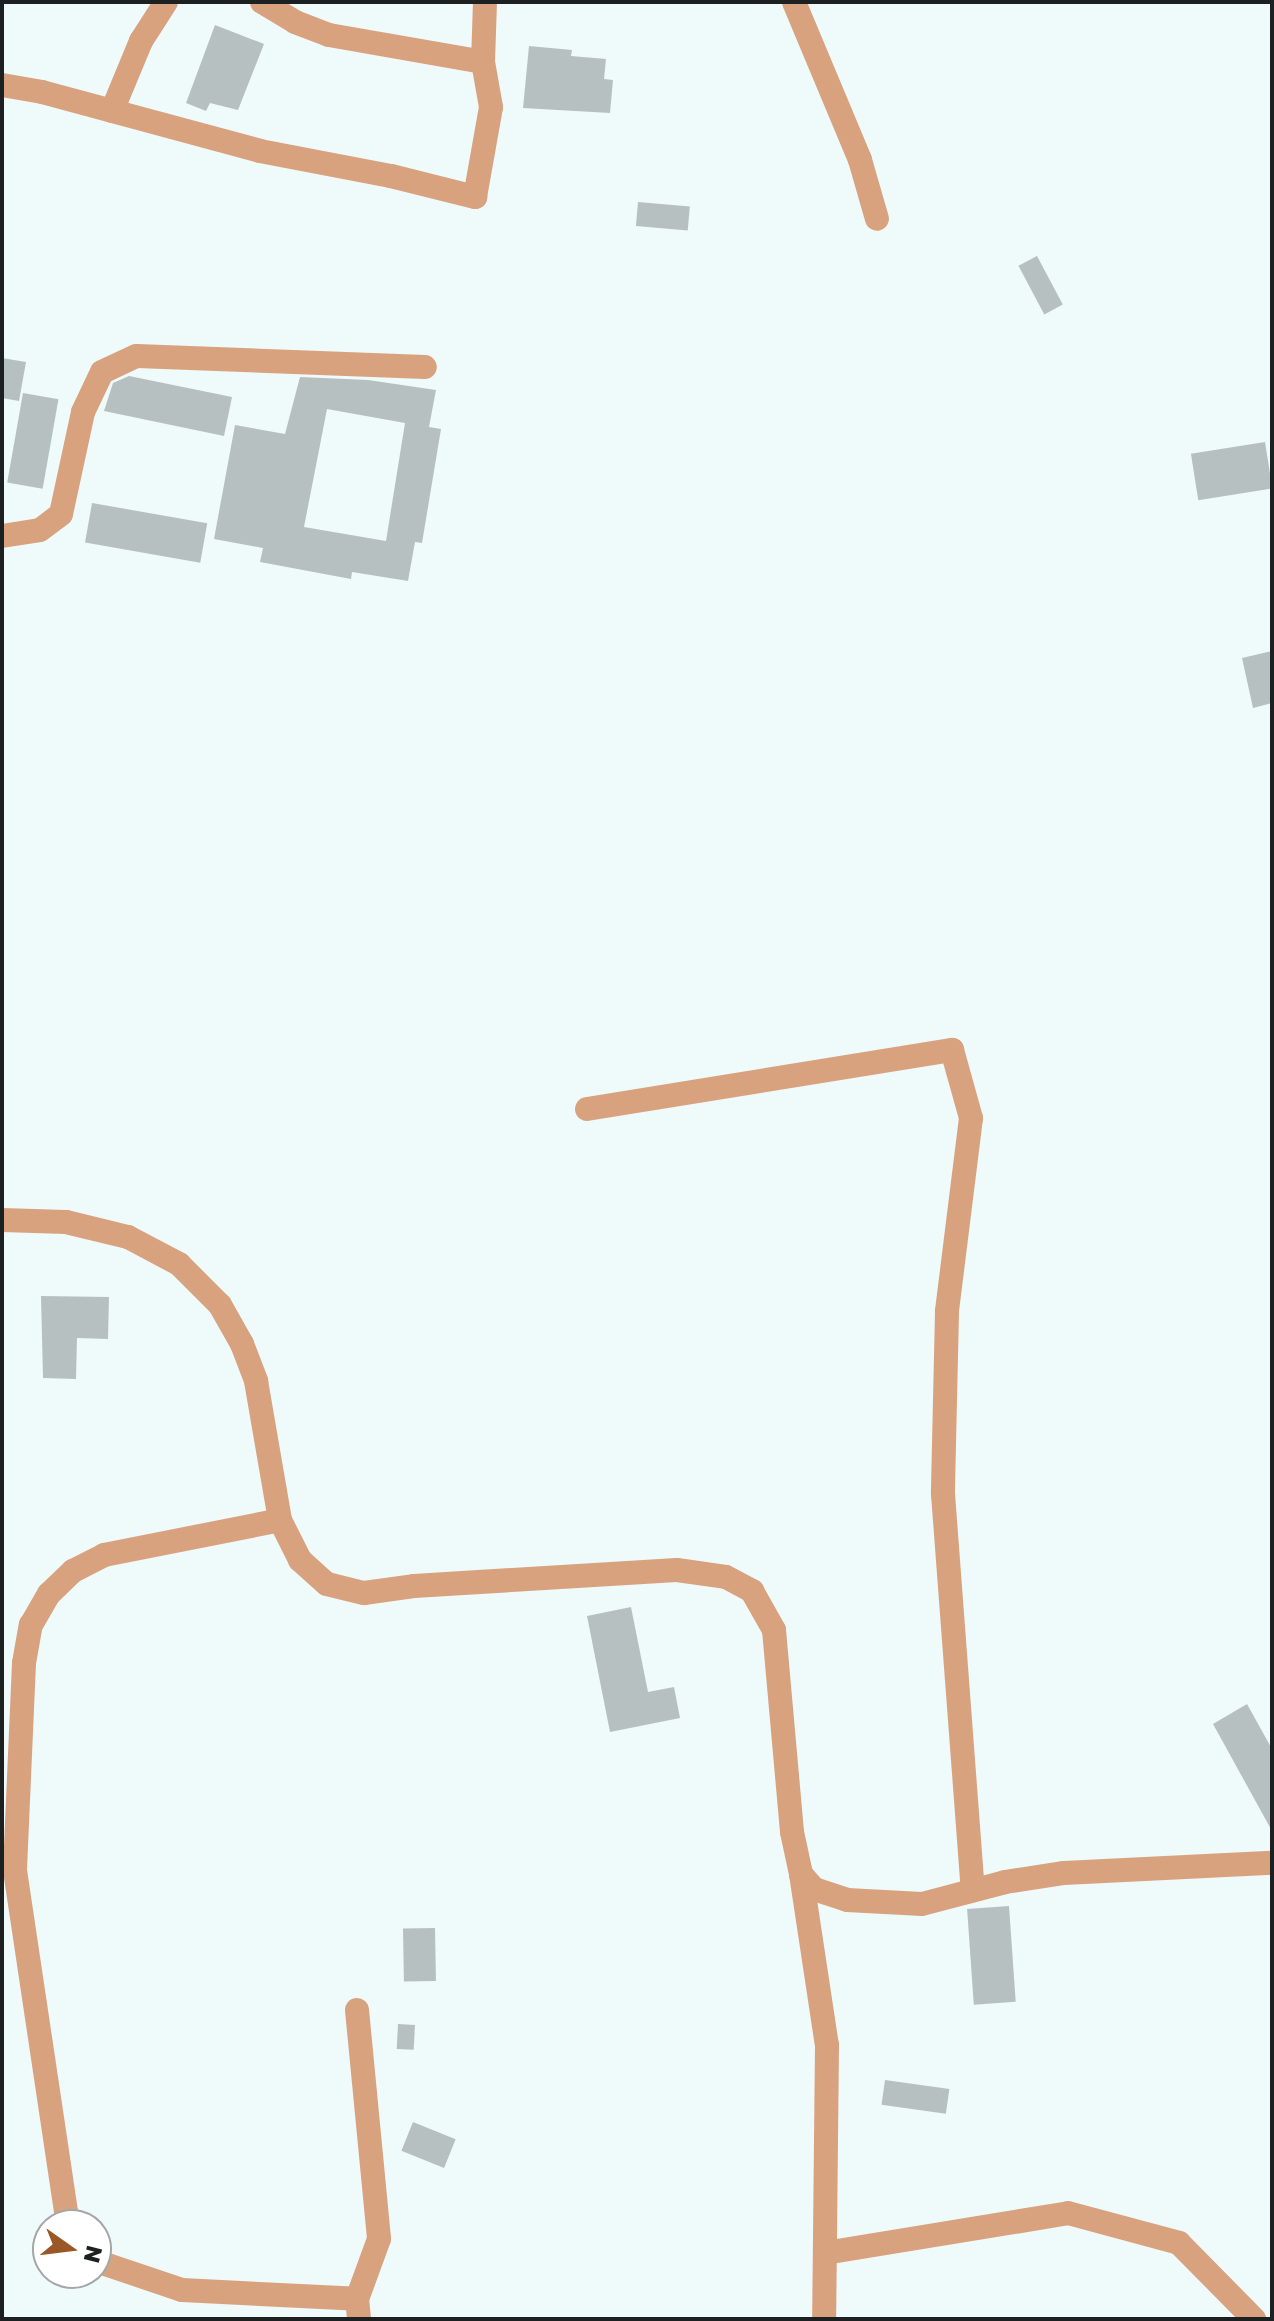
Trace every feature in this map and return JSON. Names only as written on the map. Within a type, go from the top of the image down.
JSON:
[{"type":"street","points":[[112,111],[141,41],[166,2]]},
{"type":"street","points":[[262,2],[295,22],[329,35],[483,62]]},
{"type":"street","points":[[2,85],[42,92],[260,151],[391,176],[475,197],[491,107],[483,62],[485,2]]},
{"type":"street","points":[[794,2],[860,160],[877,219]]},
{"type":"street","points":[[2,536],[40,530],[61,514],[83,412],[102,372],[137,356],[425,367]]},
{"type":"street","points":[[587,1109],[952,1050],[971,1118],[947,1312],[943,1494],[973,1890]]},
{"type":"street","points":[[2,1220],[66,1222],[128,1237],[179,1264],[220,1305],[242,1344],[256,1381],[280,1520],[300,1560],[327,1584],[364,1593],[414,1586],[677,1570],[726,1577],[752,1591],[774,1630],[792,1832],[827,2045],[824,2319]]},
{"type":"street","points":[[66,2209],[10,1839],[24,1663],[31,1625],[49,1594],[73,1571],[104,1555],[280,1520]]},
{"type":"street","points":[[801,1874],[814,1889],[847,1900],[922,1904],[973,1890],[1064,1873],[1272,1863]]},
{"type":"street","points":[[112,2266],[182,2290],[358,2309],[379,2239],[357,2010]]},
{"type":"street","points":[[825,2253],[1068,2213],[1179,2243],[1254,2319]]},
{"type":"building","points":[[215,25],[264,44],[238,110],[210,103],[206,111],[186,103]]},
{"type":"building","points":[[529,46],[572,50],[571,56],[606,59],[604,79],[613,80],[610,113],[523,108]]},
{"type":"building","points":[[638,202],[690,207],[688,230],[636,226]]},
{"type":"building","points":[[1037,256],[1063,305],[1044,314],[1018,266]]},
{"type":"building","points":[[2,358],[26,362],[19,401],[2,398]]},
{"type":"building","points":[[129,376],[232,397],[224,436],[104,411],[113,383]]},
{"type":"building","points":[[300,377],[368,380],[436,390],[429,427],[441,429],[422,543],[415,542],[408,581],[352,572],[351,579],[260,562],[263,548],[214,539],[235,425],[285,434]],"holes":[[[327,409],[405,423],[386,541],[304,527]]]},
{"type":"building","points":[[23,393],[58,399],[43,489],[7,483]]},
{"type":"building","points":[[1265,442],[1272,488],[1198,500],[1191,454]]},
{"type":"building","points":[[92,503],[207,523],[200,563],[85,542]]},
{"type":"building","points":[[1272,651],[1272,703],[1253,708],[1242,658]]},
{"type":"building","points":[[41,1296],[109,1297],[108,1339],[77,1338],[76,1379],[43,1378]]},
{"type":"building","points":[[631,1607],[648,1692],[674,1687],[680,1718],[610,1732],[587,1616]]},
{"type":"building","points":[[1247,1704],[1272,1749],[1272,1831],[1213,1724]]},
{"type":"building","points":[[1009,1906],[1016,2002],[974,2005],[967,1909]]},
{"type":"building","points":[[435,1928],[436,1981],[404,1982],[403,1929]]},
{"type":"building","points":[[398,2024],[415,2025],[414,2050],[397,2049]]},
{"type":"building","points":[[885,2080],[949,2089],[946,2114],[882,2105]]},
{"type":"building","points":[[413,2122],[456,2139],[444,2168],[401,2151]]}]
